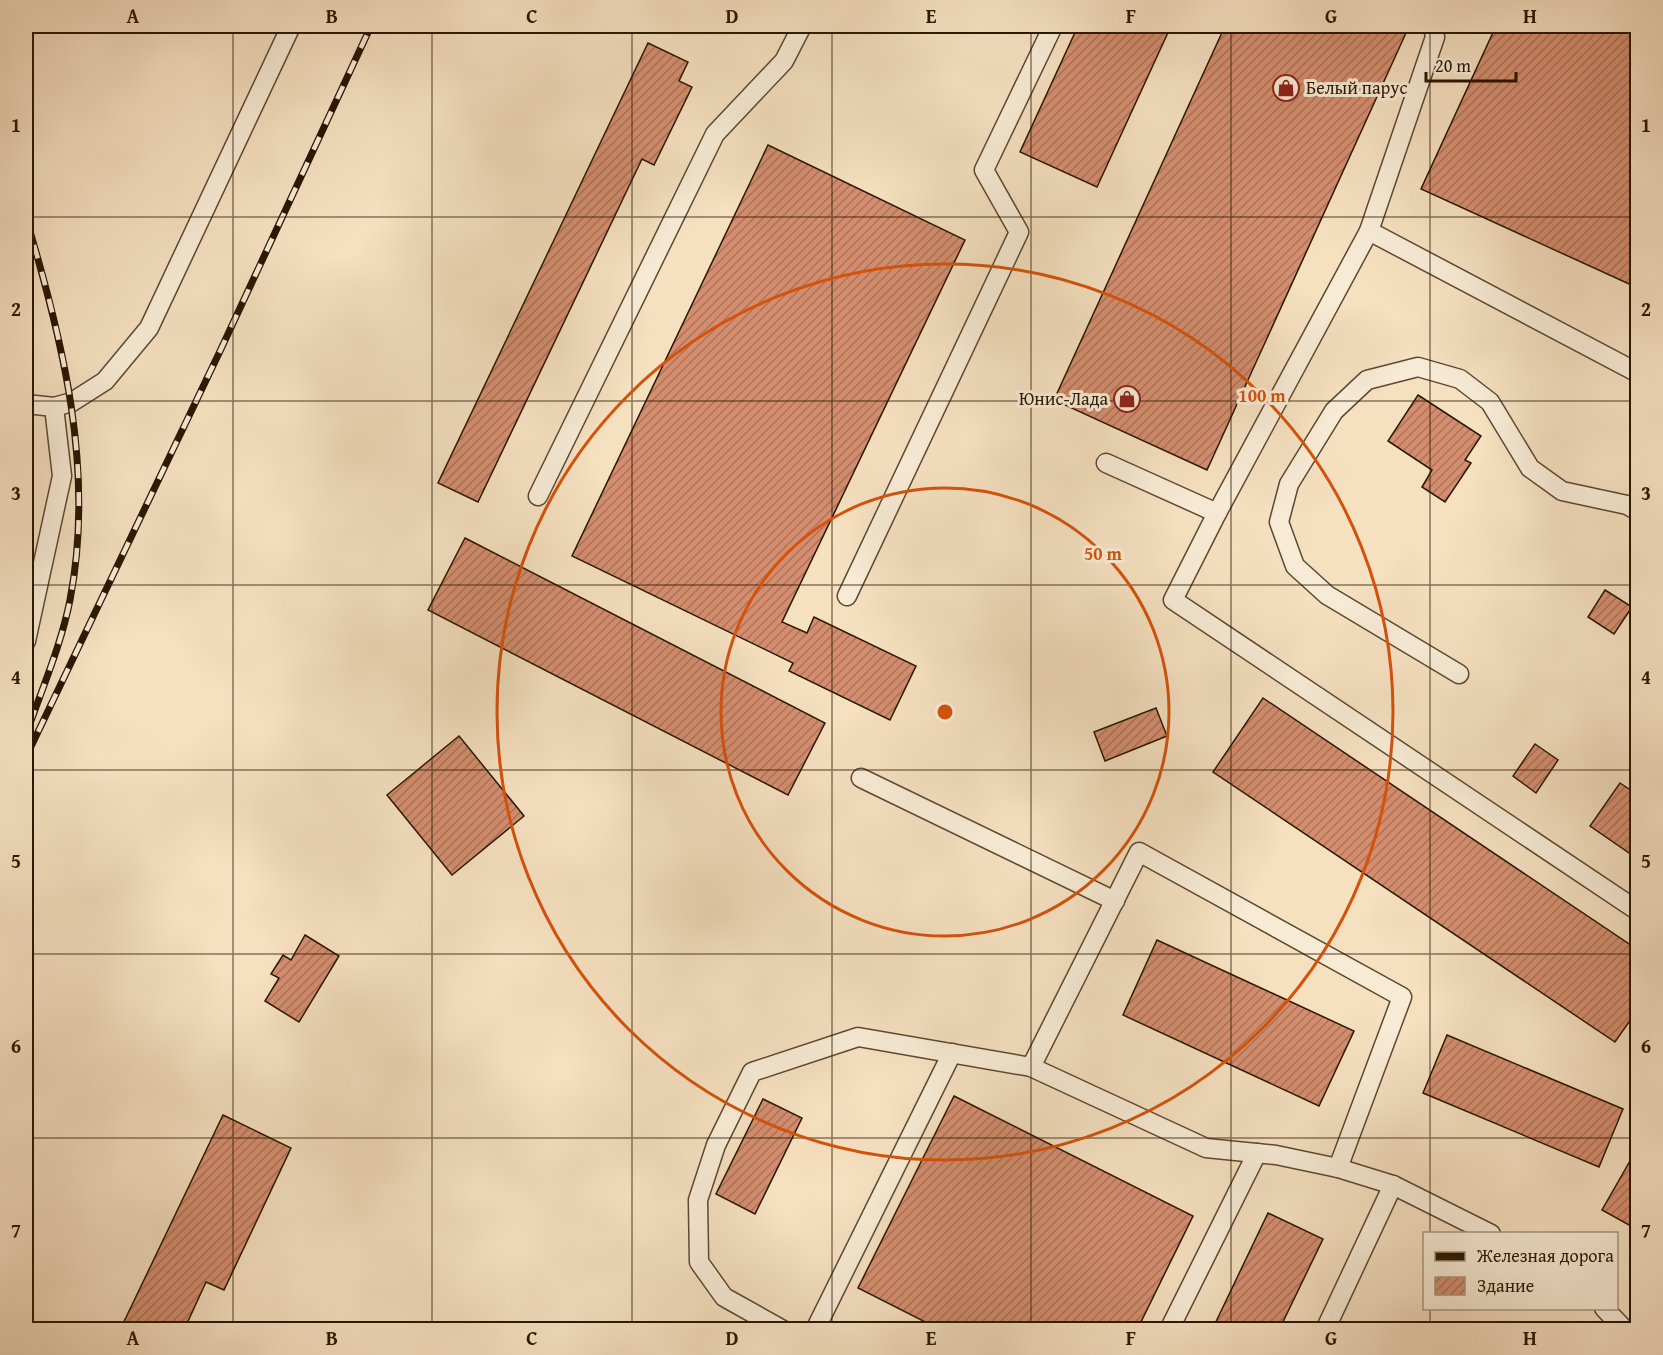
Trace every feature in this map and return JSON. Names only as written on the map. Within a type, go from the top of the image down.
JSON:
[{"type":"lane","points":[[26,404],[54,407],[72,402],[105,381],[149,328],[291,26]]},
{"type":"lane","points":[[538,496],[715,134],[784,61],[802,26]]},
{"type":"lane","points":[[847,596],[1019,232],[984,170],[1053,26]]},
{"type":"lane","points":[[1433,26],[1435,37],[1369,231],[1217,513],[1173,600],[1638,911]]},
{"type":"lane","points":[[1369,231],[1638,373]]},
{"type":"lane","points":[[1459,674],[1327,595],[1295,567],[1279,522],[1289,484],[1311,447],[1334,411],[1367,380],[1418,368],[1460,379],[1490,402],[1530,468],[1562,491],[1627,505],[1638,511]]},
{"type":"lane","points":[[26,641],[62,476],[54,407]]},
{"type":"lane","points":[[1106,463],[1217,513]]},
{"type":"lane","points":[[861,778],[1114,901]]},
{"type":"lane","points":[[1031,1067],[1139,852],[1402,998],[1338,1168]]},
{"type":"lane","points":[[783,1329],[724,1297],[699,1262],[698,1200],[716,1145],[752,1072],[858,1037],[1031,1067],[1206,1148],[1257,1153],[1338,1168],[1393,1185],[1489,1232]]},
{"type":"lane","points":[[815,1329],[952,1053]]},
{"type":"lane","points":[[1169,1329],[1257,1153]]},
{"type":"lane","points":[[1324,1329],[1393,1185]]},
{"type":"lane","points":[[1606,1310],[1625,1329]]},
{"type":"building","points":[[1078,26],[1171,26],[1097,187],[1020,152]]},
{"type":"building","points":[[1225,26],[1389,26],[1406,33],[1207,470],[1054,400]]},
{"type":"building","points":[[1496,26],[1638,26],[1638,288],[1421,189]]},
{"type":"building","points":[[648,43],[688,62],[679,81],[692,87],[654,165],[642,159],[478,502],[438,483]]},
{"type":"building","points":[[768,145],[965,240],[782,622],[807,633],[814,617],[916,666],[890,720],[789,671],[793,663],[572,556]]},
{"type":"building","points":[[1418,395],[1481,436],[1465,460],[1471,463],[1445,502],[1422,487],[1432,470],[1388,441]]},
{"type":"building","points":[[465,538],[825,723],[788,795],[428,610]]},
{"type":"building","points":[[1605,590],[1632,607],[1614,634],[1588,617]]},
{"type":"building","points":[[1263,698],[1638,950],[1638,1009],[1615,1042],[1213,772]]},
{"type":"building","points":[[1156,708],[1167,736],[1105,761],[1094,732]]},
{"type":"building","points":[[459,736],[524,816],[452,875],[387,795]]},
{"type":"building","points":[[1535,744],[1558,760],[1536,793],[1513,776]]},
{"type":"building","points":[[1620,783],[1638,795],[1638,859],[1590,826]]},
{"type":"building","points":[[305,935],[339,956],[299,1022],[265,1001],[279,978],[271,974],[283,955],[291,960]]},
{"type":"building","points":[[1157,940],[1354,1031],[1319,1106],[1123,1015]]},
{"type":"building","points":[[1447,1035],[1623,1109],[1599,1167],[1423,1093]]},
{"type":"building","points":[[954,1096],[1193,1216],[1137,1330],[941,1330],[858,1288]]},
{"type":"building","points":[[763,1099],[802,1118],[755,1214],[716,1194]]},
{"type":"building","points":[[223,1115],[291,1148],[224,1290],[206,1282],[184,1330],[120,1330]]},
{"type":"building","points":[[1638,1147],[1638,1230],[1602,1210]]},
{"type":"building","points":[[1268,1213],[1323,1239],[1279,1330],[1212,1330]]},
{"type":"railway","points":[[26,757],[221,349],[371,26]]},
{"type":"railway","points":[[26,218],[40,264],[63,359],[77,455],[79,503],[77,552],[70,600],[56,651],[26,735]]},
{"type":"place","name":"Белый парус","points":[[1286,88]]},
{"type":"place","name":"Юнис-Лада","points":[[1127,399]]}]
